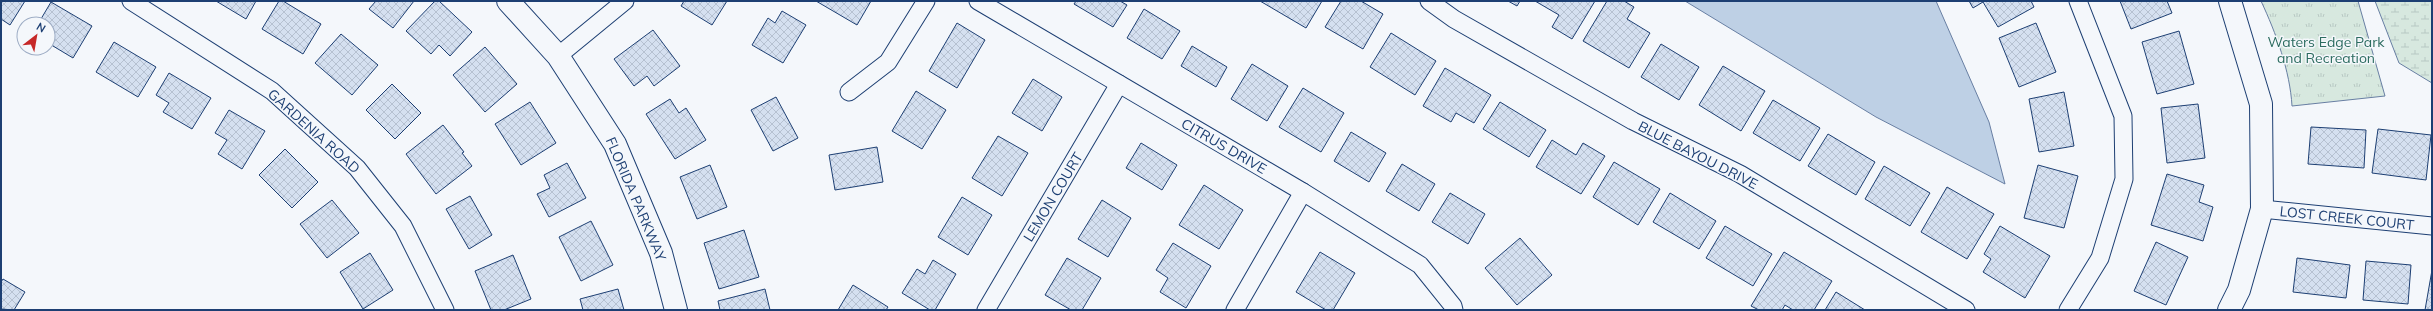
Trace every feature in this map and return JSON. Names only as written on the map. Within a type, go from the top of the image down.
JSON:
[{"type":"street","name":"GARDENIA ROAD","points":[[131,1],[272,91],[357,168],[404,226],[445,310]]},
{"type":"street","name":"FLORIDA PARKWAY","points":[[508,1],[558,56],[615,144],[661,253],[676,310]]},
{"type":"street","points":[[558,56],[625,1]]},
{"type":"street","points":[[849,92],[888,62],[926,1]]},
{"type":"street","name":"CITRUS DRIVE","points":[[978,1],[1303,192],[1420,265],[1454,310]]},
{"type":"street","name":"BLUE BAYOU DRIVE","points":[[1429,1],[1454,19],[1633,121],[1740,174],[1966,310]]},
{"type":"street","points":[[2068,310],[2100,258],[2124,179],[2123,116],[2078,1]]},
{"type":"street","points":[[2230,1],[2261,104],[2262,209],[2239,290],[2230,310]]},
{"type":"street","name":"LEMON COURT","points":[[986,310],[1119,84]]},
{"type":"street","points":[[1235,310],[1303,192]]},
{"type":"street","name":"LOST CREEK COURT","points":[[2262,209],[2432,226]]},
{"type":"green space","name":"Waters Edge Park and Recreation","points":[[2261,1],[2358,1],[2385,96],[2292,106],[2291,93],[2281,52]]},
{"type":"green space","points":[[2375,1],[2432,1],[2432,83],[2399,63]]},
{"type":"water","points":[[1685,1],[1936,1],[1989,122],[2005,184],[1876,117]]},
{"type":"building","points":[[1,1],[25,1],[10,25],[1,19]]},
{"type":"building","points":[[216,1],[256,1],[246,19]]},
{"type":"building","points":[[279,1],[283,1],[321,24],[303,54],[262,29]]},
{"type":"building","points":[[376,1],[414,1],[393,28],[369,9]]},
{"type":"building","points":[[435,1],[439,1],[472,32],[450,56],[439,45],[431,54],[406,31]]},
{"type":"building","points":[[684,1],[727,1],[712,25],[681,6]]},
{"type":"building","points":[[816,1],[871,1],[857,25]]},
{"type":"building","points":[[1076,1],[1120,1],[1127,5],[1113,27],[1074,4]]},
{"type":"building","points":[[1260,1],[1322,1],[1306,28]]},
{"type":"building","points":[[1341,1],[1361,1],[1383,14],[1363,49],[1325,27]]},
{"type":"building","points":[[1508,1],[1520,1],[1517,6]]},
{"type":"building","points":[[1535,1],[1595,1],[1572,39],[1552,27],[1559,15]]},
{"type":"building","points":[[1607,1],[1624,1],[1634,7],[1627,19],[1650,33],[1629,68],[1583,41]]},
{"type":"building","points":[[1969,1],[2031,1],[2034,7],[1998,27],[1983,2],[1973,8]]},
{"type":"building","points":[[2120,1],[2167,1],[2172,13],[2131,29]]},
{"type":"building","points":[[51,2],[92,26],[73,58],[56,48],[56,16],[43,16]]},
{"type":"building","points":[[1144,9],[1180,31],[1162,59],[1127,38]]},
{"type":"building","points":[[782,11],[806,25],[783,63],[752,45],[768,18],[775,23]]},
{"type":"building","points":[[957,23],[985,40],[957,88],[929,71]]},
{"type":"building","points":[[2036,23],[2056,72],[2019,87],[1999,38]]},
{"type":"building","points":[[653,30],[680,66],[654,86],[647,76],[634,86],[614,59]]},
{"type":"building","points":[[2179,31],[2194,84],[2157,94],[2142,42]]},
{"type":"building","points":[[1391,33],[1436,61],[1415,95],[1370,67]]},
{"type":"building","points":[[341,34],[378,65],[352,95],[315,63]]},
{"type":"building","points":[[114,42],[156,67],[138,97],[96,72]]},
{"type":"building","points":[[1661,44],[1699,67],[1679,100],[1641,77]]},
{"type":"building","points":[[1192,46],[1227,67],[1216,87],[1181,66]]},
{"type":"building","points":[[485,47],[517,84],[485,112],[453,75]]},
{"type":"building","points":[[1252,64],[1288,86],[1267,121],[1231,99]]},
{"type":"building","points":[[1723,66],[1765,91],[1741,131],[1699,105]]},
{"type":"building","points":[[1445,68],[1491,95],[1474,123],[1456,113],[1451,122],[1423,106]]},
{"type":"building","points":[[169,73],[211,98],[192,129],[163,112],[169,103],[156,95]]},
{"type":"building","points":[[1033,79],[1062,97],[1042,131],[1012,113]]},
{"type":"building","points":[[392,84],[421,113],[395,139],[366,110]]},
{"type":"building","points":[[1303,88],[1344,113],[1321,152],[1279,127]]},
{"type":"building","points":[[916,91],[946,110],[922,149],[892,131]]},
{"type":"building","points":[[2064,92],[2074,146],[2039,152],[2029,99]]},
{"type":"building","points":[[776,97],[798,138],[773,151],[751,110]]},
{"type":"building","points":[[670,99],[679,113],[686,108],[706,140],[675,159],[646,114]]},
{"type":"building","points":[[1773,100],[1820,128],[1800,161],[1753,133]]},
{"type":"building","points":[[530,102],[556,143],[521,165],[495,124]]},
{"type":"building","points":[[1500,102],[1546,130],[1529,157],[1483,129]]},
{"type":"building","points":[[2198,104],[2205,158],[2167,163],[2161,108]]},
{"type":"building","points":[[229,110],[265,131],[242,169],[218,154],[227,140],[215,133]]},
{"type":"building","points":[[443,125],[464,152],[462,153],[472,166],[436,194],[406,154]]},
{"type":"building","points":[[2311,127],[2366,130],[2364,168],[2308,164]]},
{"type":"building","points":[[2378,129],[2431,135],[2426,180],[2372,173]]},
{"type":"building","points":[[1351,132],[1386,153],[1369,182],[1334,161]]},
{"type":"building","points":[[1828,134],[1875,162],[1856,195],[1808,166]]},
{"type":"building","points":[[998,136],[1028,153],[1002,196],[972,178]]},
{"type":"building","points":[[1552,140],[1576,155],[1583,143],[1605,156],[1581,194],[1536,167]]},
{"type":"building","points":[[1141,143],[1177,165],[1162,190],[1126,168]]},
{"type":"building","points":[[877,147],[883,182],[835,190],[829,155]]},
{"type":"building","points":[[285,149],[318,182],[292,208],[259,175]]},
{"type":"building","points":[[1614,162],[1660,189],[1638,225],[1593,197]]},
{"type":"building","points":[[567,163],[586,198],[549,217],[537,194],[550,188],[544,175]]},
{"type":"building","points":[[1402,164],[1435,184],[1419,211],[1386,191]]},
{"type":"building","points":[[710,165],[727,207],[697,219],[680,177]]},
{"type":"building","points":[[2038,165],[2078,176],[2064,228],[2024,218]]},
{"type":"building","points":[[1884,166],[1930,193],[1910,226],[1865,199]]},
{"type":"building","points":[[2167,174],[2204,185],[2199,202],[2213,207],[2203,241],[2151,225]]},
{"type":"building","points":[[1204,185],[1243,210],[1219,249],[1179,225]]},
{"type":"building","points":[[1947,187],[1994,214],[1967,259],[1921,232]]},
{"type":"building","points":[[1450,193],[1485,214],[1468,244],[1432,222]]},
{"type":"building","points":[[1670,193],[1716,221],[1699,249],[1653,222]]},
{"type":"building","points":[[470,196],[492,235],[469,249],[446,209]]},
{"type":"building","points":[[962,197],[992,215],[968,255],[938,237]]},
{"type":"building","points":[[332,200],[359,233],[327,258],[300,224]]},
{"type":"building","points":[[1102,200],[1131,218],[1108,257],[1078,239]]},
{"type":"building","points":[[591,221],[613,265],[581,281],[559,237]]},
{"type":"building","points":[[1725,226],[1772,254],[1753,286],[1706,258]]},
{"type":"building","points":[[2000,226],[2050,256],[2025,298],[1983,272],[1991,259],[1984,254]]},
{"type":"building","points":[[744,230],[759,277],[719,289],[704,243]]},
{"type":"building","points":[[1520,238],[1552,275],[1517,305],[1485,268]]},
{"type":"building","points":[[2156,242],[2188,257],[2166,305],[2134,291]]},
{"type":"building","points":[[1173,243],[1211,266],[1186,308],[1160,292],[1168,278],[1156,270]]},
{"type":"building","points":[[1320,252],[1355,273],[1333,310],[1326,310],[1296,292]]},
{"type":"building","points":[[1784,252],[1832,281],[1814,310],[1793,310],[1785,305],[1782,310],[1759,310],[1751,306]]},
{"type":"building","points":[[370,253],[393,290],[363,309],[340,272]]},
{"type":"building","points":[[513,255],[531,299],[504,310],[491,310],[475,271]]},
{"type":"building","points":[[1067,258],[1101,278],[1082,310],[1071,310],[1045,295]]},
{"type":"building","points":[[2297,258],[2350,265],[2346,298],[2293,292]]},
{"type":"building","points":[[933,260],[956,274],[935,310],[930,310],[902,293],[917,269],[925,274]]},
{"type":"building","points":[[2366,261],[2411,265],[2408,304],[2363,300]]},
{"type":"building","points":[[2432,270],[2432,310],[2425,310]]},
{"type":"building","points":[[3,279],[25,292],[14,310],[1,309],[1,282]]},
{"type":"building","points":[[853,285],[888,307],[886,310],[838,310]]},
{"type":"building","points":[[618,289],[624,310],[583,310],[580,299]]},
{"type":"building","points":[[765,289],[770,310],[720,310],[718,301]]},
{"type":"building","points":[[1836,292],[1865,310],[1825,310]]}]
